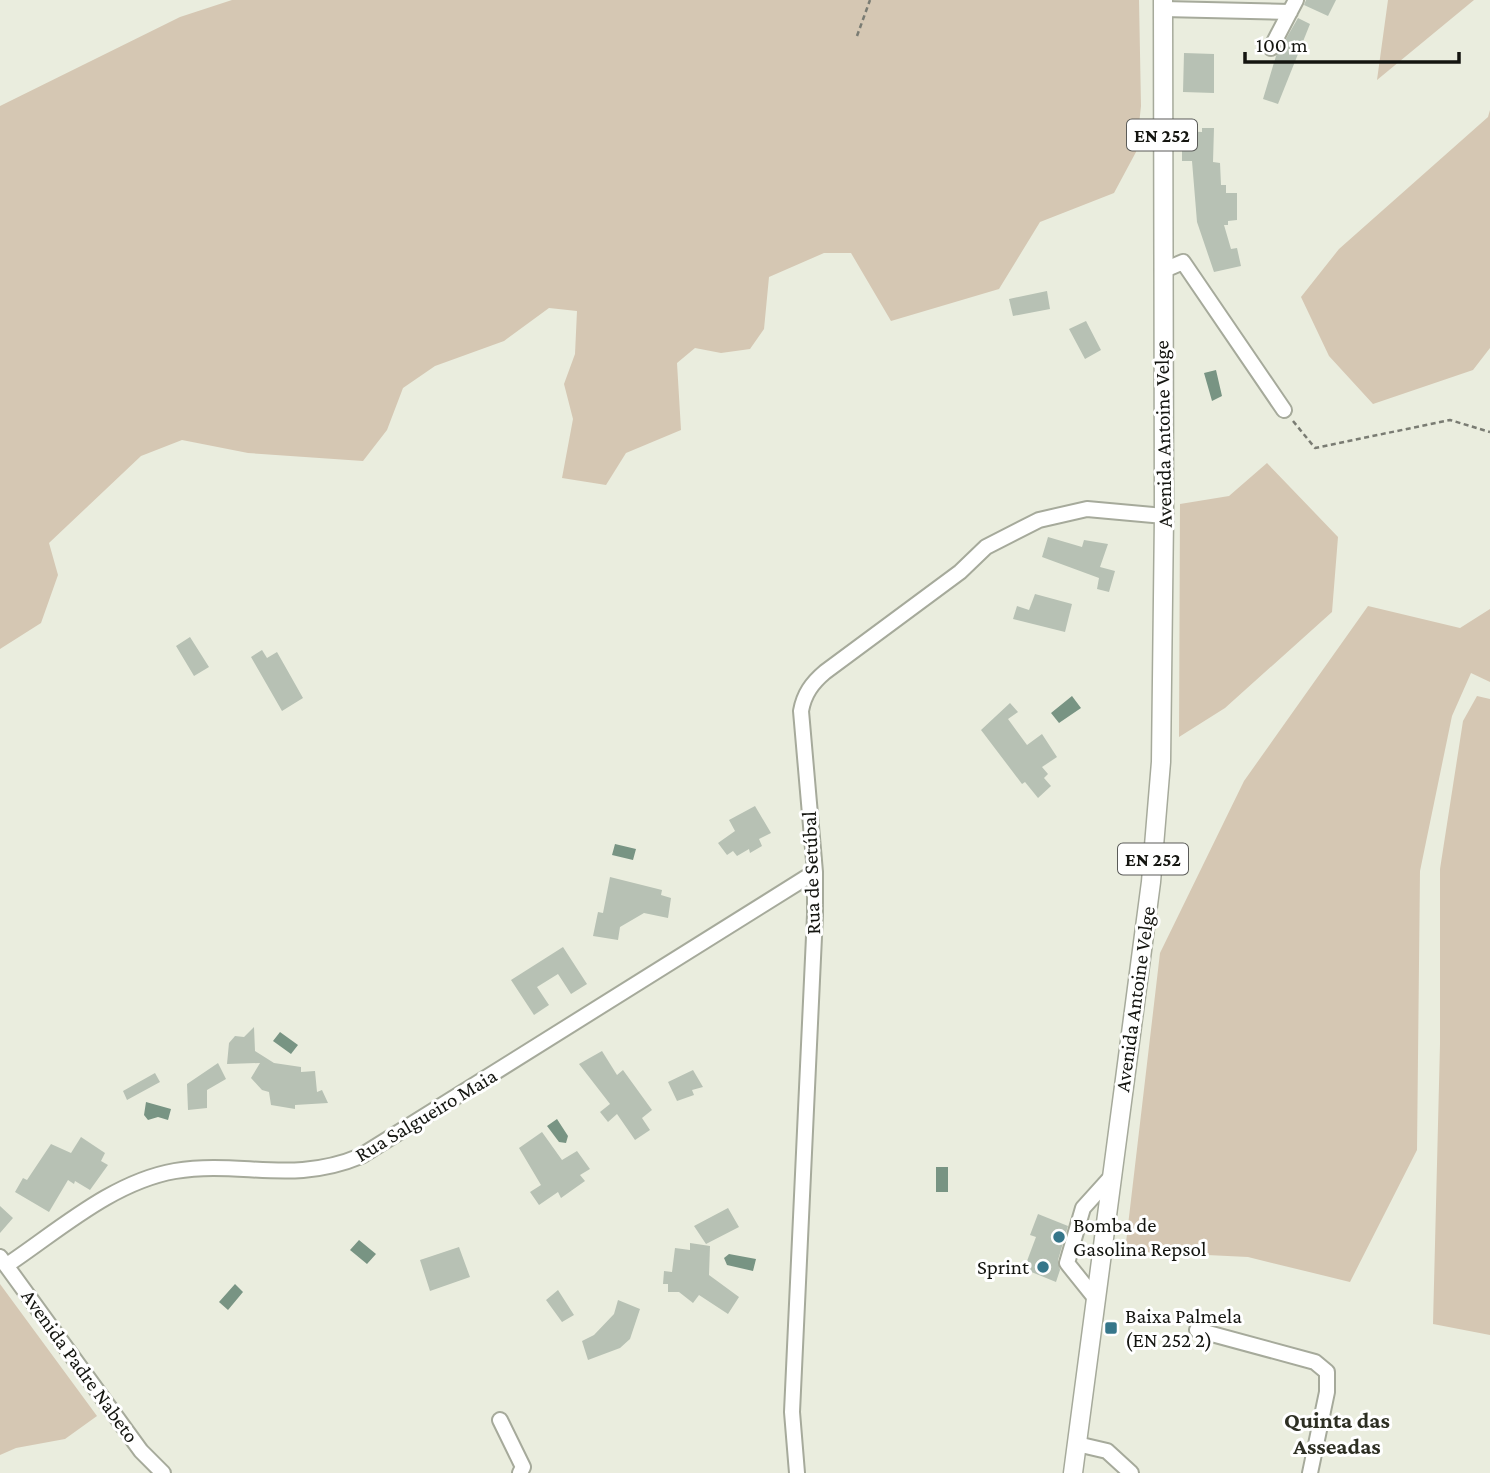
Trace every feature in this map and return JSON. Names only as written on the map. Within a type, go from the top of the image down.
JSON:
[{"type":"main road","name":"EN 252","points":[[1162,271],[1163,5]]},
{"type":"main road","name":"Avenida Antoine Velge","points":[[1074,1473],[1151,882],[1160,776],[1164,516],[1162,271]]},
{"type":"street","points":[[1163,5],[1293,6],[1271,48]]},
{"type":"street","points":[[1162,271],[1183,262],[1284,410]]},
{"type":"street","name":"Rua de Setúbal","points":[[797,1473],[792,1412],[815,872],[801,711],[807,691],[814,682],[960,572],[986,547],[1040,520],[1087,509],[1164,516]]},
{"type":"street","name":"Rua Salgueiro Maia","points":[[3,1261],[113,1194],[155,1175],[189,1169],[302,1172],[342,1164],[361,1156],[815,872]]},
{"type":"street","points":[[1096,1298],[1068,1263],[1083,1208],[1111,1177]]},
{"type":"street","name":"Avenida Padre Nabeto","points":[[3,1261],[148,1459],[163,1473]]},
{"type":"street","points":[[1197,1330],[1315,1362],[1327,1372],[1327,1392],[1310,1473]]},
{"type":"street","points":[[500,1420],[523,1466],[520,1473]]},
{"type":"street","points":[[1077,1444],[1107,1451],[1131,1473]]},
{"type":"street","points":[[141,1473],[148,1459]]},
{"type":"path","points":[[857,36],[870,0]]},
{"type":"path","points":[[1284,410],[1315,448],[1450,420],[1490,432]]},
{"type":"shaded area","points":[[232,0],[1139,0],[1141,106],[1136,152],[1114,193],[1040,222],[999,289],[891,321],[851,253],[824,253],[769,277],[764,329],[750,349],[721,353],[695,348],[677,363],[681,430],[626,453],[606,485],[562,478],[573,419],[564,384],[575,354],[577,311],[549,308],[504,341],[435,366],[403,388],[387,430],[363,461],[248,453],[182,440],[141,456],[49,543],[58,575],[41,623],[0,649],[0,106],[180,17]]},
{"type":"shaded area","points":[[1388,0],[1474,0],[1377,80]]},
{"type":"shaded area","points":[[1490,110],[1490,348],[1473,370],[1373,404],[1329,356],[1301,297],[1339,249],[1488,117]]},
{"type":"shaded area","points":[[1216,370],[1222,396],[1212,401],[1204,373]]},
{"type":"shaded area","points":[[1267,463],[1338,537],[1332,612],[1225,708],[1179,737],[1180,504],[1229,496]]},
{"type":"shaded area","points":[[1368,606],[1460,628],[1490,609],[1490,682],[1471,673],[1452,716],[1420,871],[1417,1150],[1350,1282],[1248,1257],[1125,1251],[1160,953],[1244,781]]},
{"type":"shaded area","points":[[1072,696],[1081,708],[1059,723],[1051,713]]},
{"type":"shaded area","points":[[1477,696],[1490,699],[1490,1335],[1433,1324],[1440,1044],[1440,869],[1463,721]]},
{"type":"shaded area","points":[[615,844],[636,849],[633,860],[612,855]]},
{"type":"shaded area","points":[[280,1032],[298,1045],[291,1054],[273,1041]]},
{"type":"shaded area","points":[[146,1102],[171,1109],[168,1120],[158,1117],[148,1120],[144,1115]]},
{"type":"shaded area","points":[[557,1119],[568,1136],[566,1143],[559,1142],[547,1126]]},
{"type":"shaded area","points":[[936,1167],[948,1167],[948,1192],[936,1192]]},
{"type":"shaded area","points":[[359,1240],[376,1254],[367,1264],[350,1250]]},
{"type":"shaded area","points":[[729,1254],[756,1259],[753,1271],[727,1265],[724,1258]]},
{"type":"shaded area","points":[[0,1284],[97,1416],[65,1439],[16,1448],[0,1455]]},
{"type":"shaded area","points":[[235,1284],[243,1292],[228,1310],[219,1302]]},
{"type":"building","points":[[1306,0],[1336,0],[1328,16],[1304,5]]},
{"type":"building","points":[[1298,18],[1310,24],[1278,104],[1263,99],[1276,56]]},
{"type":"building","points":[[1184,53],[1214,54],[1214,93],[1183,92]]},
{"type":"building","points":[[1202,128],[1214,128],[1213,162],[1220,163],[1221,185],[1226,185],[1226,193],[1237,193],[1237,220],[1228,221],[1228,225],[1224,225],[1231,249],[1237,248],[1241,266],[1214,272],[1197,222],[1192,161],[1182,161],[1182,131],[1202,132]]},
{"type":"building","points":[[1047,291],[1050,309],[1013,316],[1009,299]]},
{"type":"building","points":[[1086,321],[1101,350],[1085,359],[1069,329]]},
{"type":"building","points":[[1048,537],[1082,547],[1084,540],[1108,544],[1100,567],[1115,571],[1109,592],[1097,589],[1099,578],[1042,557]]},
{"type":"building","points":[[1035,594],[1072,604],[1065,632],[1013,619],[1017,606],[1029,610]]},
{"type":"building","points":[[190,637],[209,667],[194,676],[176,646]]},
{"type":"building","points":[[262,650],[267,658],[277,652],[303,698],[282,711],[251,657]]},
{"type":"building","points":[[1010,703],[1018,712],[1008,719],[1027,745],[1042,734],[1057,757],[1042,767],[1048,774],[1044,778],[1051,786],[1038,798],[1025,782],[1022,784],[981,730]]},
{"type":"building","points":[[755,806],[771,833],[759,839],[762,846],[750,853],[749,849],[737,856],[733,851],[727,855],[718,843],[735,831],[729,820]]},
{"type":"building","points":[[610,877],[662,890],[661,895],[671,898],[668,918],[644,913],[620,927],[618,940],[593,936],[598,912],[603,913]]},
{"type":"building","points":[[563,947],[587,984],[571,994],[558,974],[537,987],[549,1005],[534,1015],[511,980]]},
{"type":"building","points":[[254,1027],[255,1051],[274,1063],[301,1067],[301,1072],[315,1071],[317,1092],[322,1090],[328,1103],[295,1105],[295,1109],[271,1105],[269,1092],[262,1090],[251,1078],[260,1063],[227,1064],[229,1043],[235,1036],[244,1037]]},
{"type":"building","points":[[602,1051],[617,1075],[623,1070],[652,1110],[642,1118],[650,1130],[635,1140],[617,1114],[608,1122],[600,1112],[610,1104],[579,1064]]},
{"type":"building","points":[[218,1063],[226,1079],[207,1090],[207,1108],[188,1110],[187,1084]]},
{"type":"building","points":[[693,1070],[703,1087],[692,1090],[694,1095],[677,1101],[668,1082]]},
{"type":"building","points":[[155,1073],[160,1082],[127,1100],[123,1091]]},
{"type":"building","points":[[542,1132],[562,1160],[577,1151],[590,1169],[580,1175],[585,1181],[561,1198],[558,1192],[539,1205],[530,1192],[541,1185],[519,1148]]},
{"type":"building","points":[[81,1137],[105,1153],[101,1161],[108,1165],[90,1190],[68,1180],[49,1212],[15,1192],[23,1178],[27,1180],[51,1144],[71,1153]]},
{"type":"building","points":[[0,1206],[13,1218],[0,1233]]},
{"type":"building","points":[[728,1208],[739,1227],[706,1244],[694,1226]]},
{"type":"building","name":"Bomba de Gasolina Repsol","points":[[1038,1214],[1068,1226],[1058,1260],[1060,1270],[1056,1282],[1024,1269],[1036,1237],[1030,1235]]},
{"type":"building","points":[[690,1243],[710,1246],[709,1275],[739,1297],[728,1314],[699,1295],[693,1303],[679,1292],[668,1292],[668,1284],[663,1284],[664,1271],[672,1272],[675,1248],[690,1250]]},
{"type":"building","points":[[459,1247],[470,1277],[430,1291],[420,1260]]},
{"type":"building","points":[[558,1290],[574,1315],[562,1322],[546,1300]]},
{"type":"building","points":[[618,1300],[640,1309],[630,1339],[620,1348],[588,1360],[582,1341],[594,1335],[614,1314]]},
{"type":"place","name":"Bomba de Gasolina Repsol","points":[[1059,1237]]},
{"type":"place","name":"Sprint","points":[[1043,1267]]},
{"type":"place","name":"Baixa Palmela (EN 252 2)","points":[[1111,1328]]},
{"type":"district","name":"Quinta das Asseadas","points":[[1337,1433]]}]
